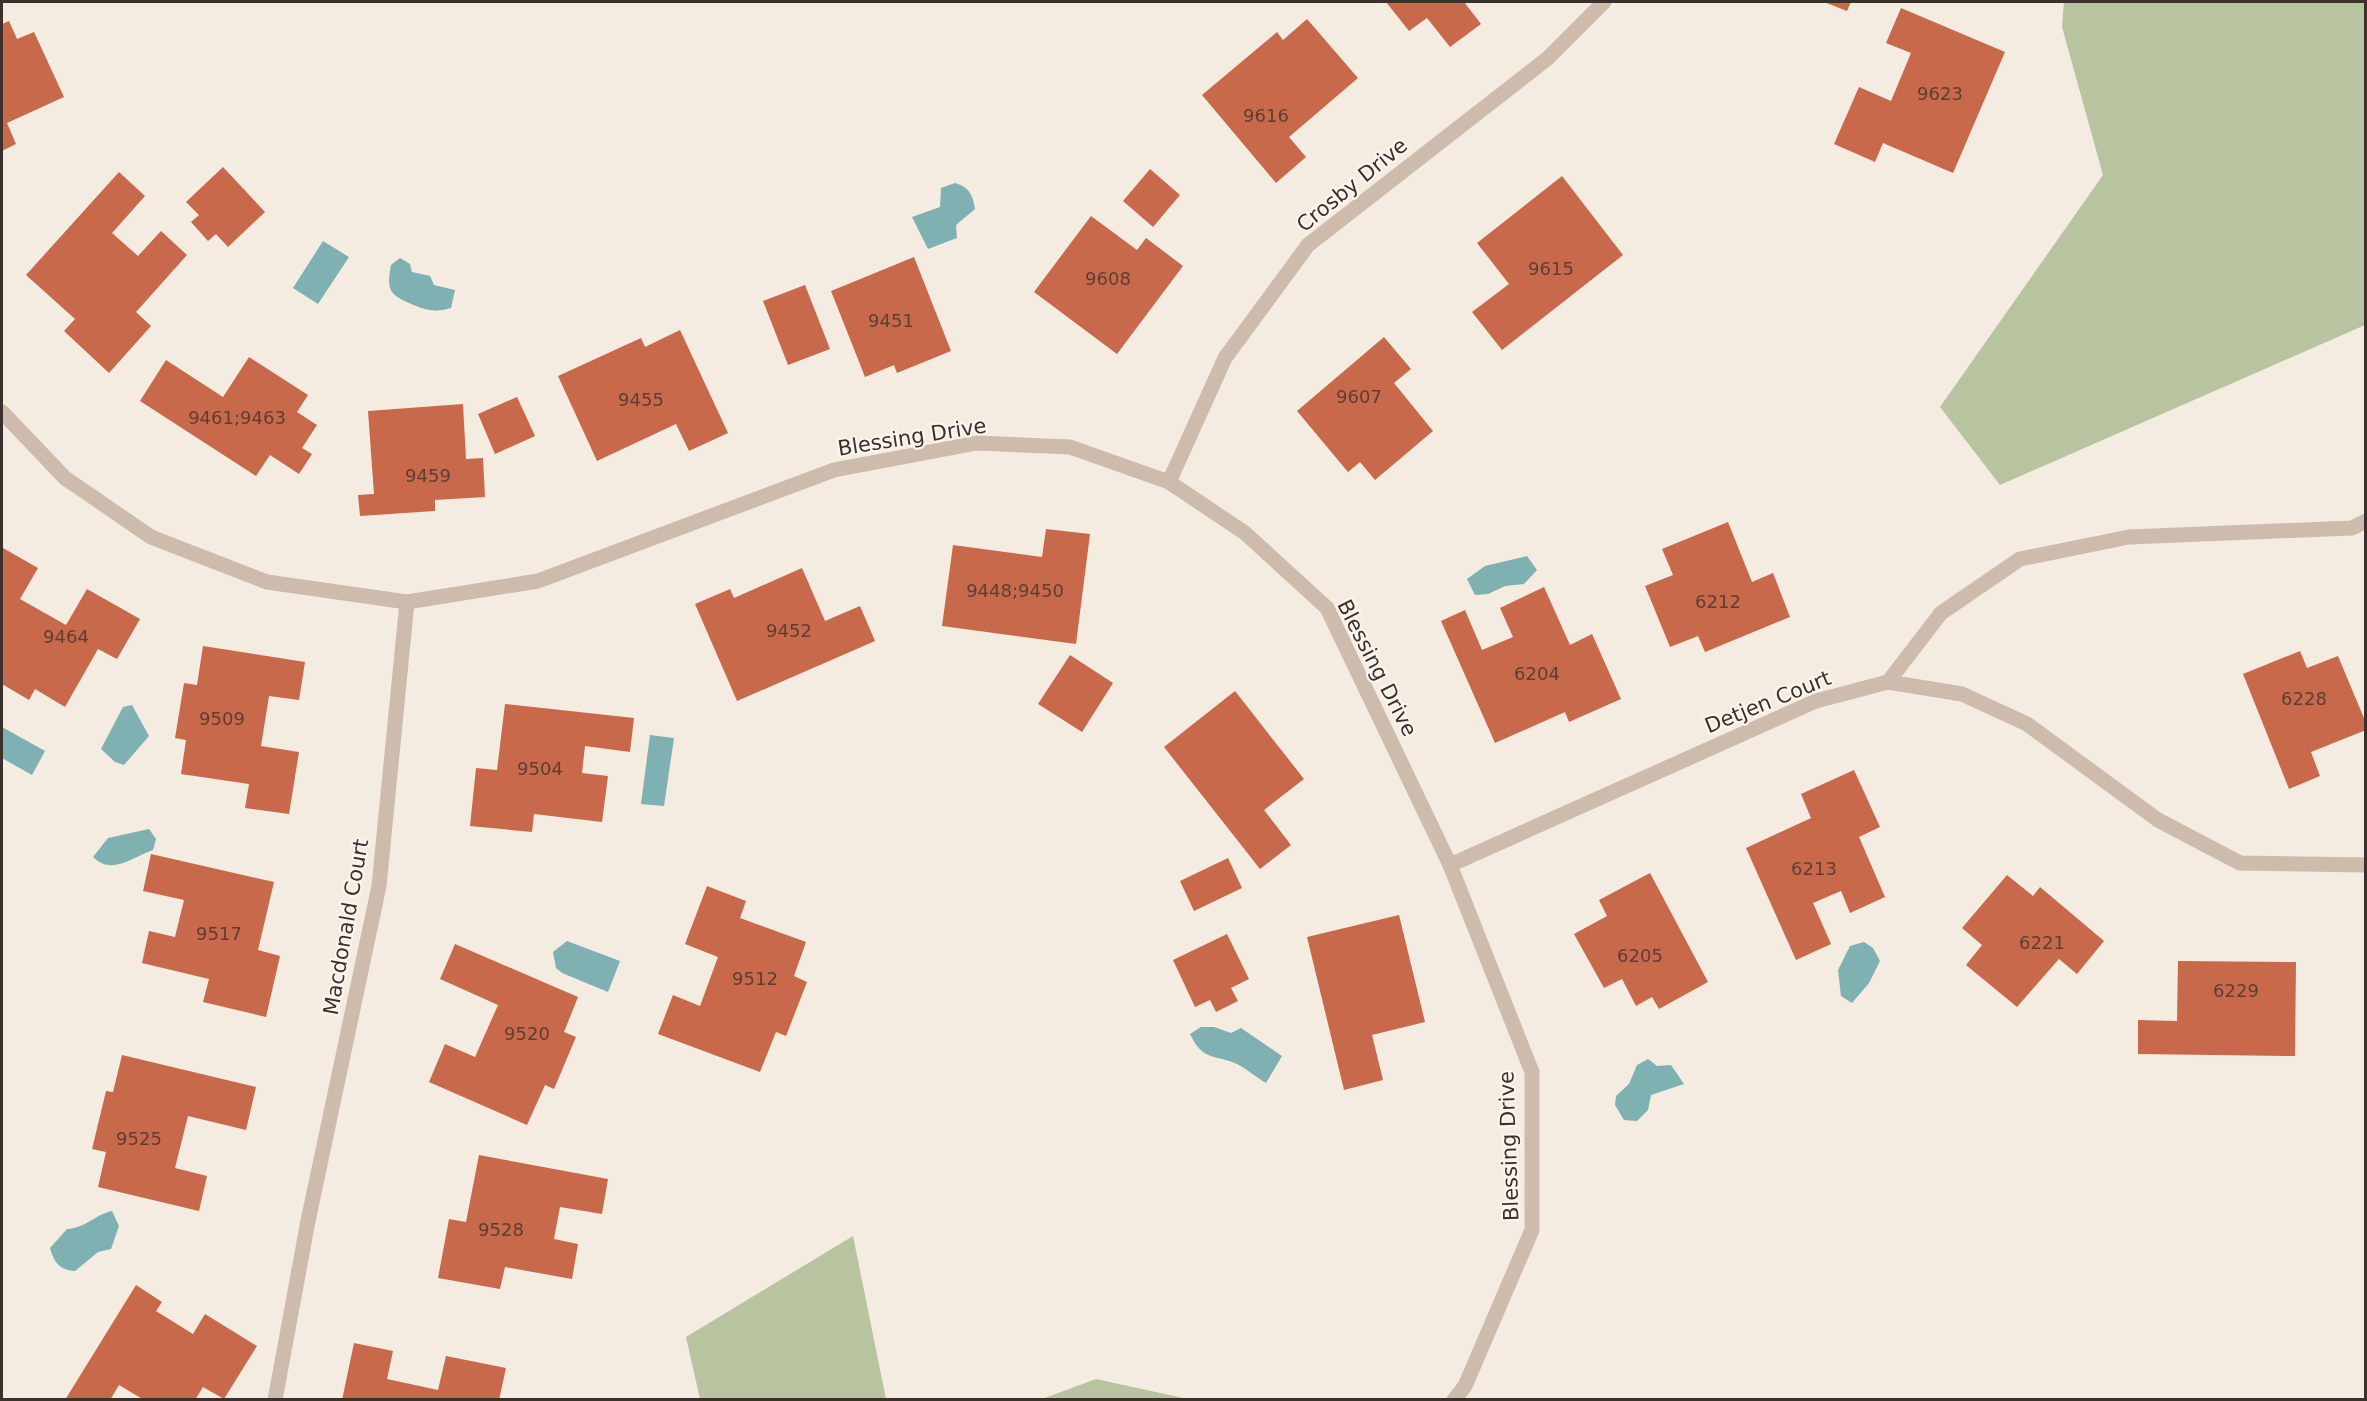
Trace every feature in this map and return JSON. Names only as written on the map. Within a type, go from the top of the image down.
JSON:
[{"type":"street","name":"Crosby Drive","points":[[1169,482],[1225,358],[1308,245],[1548,58],[1604,2]]},
{"type":"street","name":"Blessing Drive","points":[[2,412],[65,478],[151,537],[267,582],[407,602],[538,581],[834,470],[977,443],[1070,447],[1169,482],[1245,533],[1327,608],[1450,865],[1532,1072],[1532,1230],[1465,1386],[1454,1400]]},
{"type":"street","points":[[1887,682],[1941,614],[2020,559],[2129,537],[2352,528],[2366,520]]},
{"type":"street","name":"Macdonald Court","points":[[275,1400],[308,1221],[379,886],[407,602]]},
{"type":"street","name":"Detjen Court","points":[[1450,865],[1816,701],[1887,682],[1962,694],[2027,724],[2158,820],[2240,863],[2366,865]]},
{"type":"green space","points":[[2064,2],[2365,2],[2365,325],[2000,485],[1940,407],[2103,175],[2062,27]]},
{"type":"green space","points":[[853,1236],[886,1399],[700,1399],[686,1337]]},
{"type":"green space","points":[[1096,1379],[1188,1399],[1042,1399]]},
{"type":"water","points":[[955,183],[969,192],[975,209],[956,225],[957,238],[928,249],[912,217],[940,207],[941,188]]},
{"type":"water","points":[[323,241],[349,257],[318,304],[293,288]]},
{"type":"water","points":[[400,258],[410,264],[412,272],[430,276],[434,285],[455,290],[451,308],[425,309],[402,300],[393,293],[389,285],[391,265]]},
{"type":"water","points":[[1527,556],[1537,570],[1524,584],[1505,586],[1488,594],[1475,595],[1467,579],[1485,566]]},
{"type":"water","points":[[132,705],[149,736],[124,765],[115,762],[101,749],[123,707]]},
{"type":"water","points":[[2,727],[45,751],[32,775],[2,758]]},
{"type":"water","points":[[650,735],[674,738],[664,806],[641,804]]},
{"type":"water","points":[[149,829],[156,839],[153,850],[115,865],[107,865],[93,857],[108,838]]},
{"type":"water","points":[[567,941],[620,961],[608,992],[562,973],[556,968],[553,952]]},
{"type":"water","points":[[1864,942],[1873,948],[1880,961],[1869,983],[1852,1003],[1841,996],[1838,970],[1850,946]]},
{"type":"water","points":[[1201,1027],[1214,1027],[1231,1033],[1241,1028],[1282,1056],[1266,1083],[1237,1064],[1210,1056],[1200,1049],[1190,1034]]},
{"type":"water","points":[[1648,1059],[1657,1066],[1671,1065],[1684,1084],[1651,1095],[1648,1110],[1637,1121],[1624,1120],[1615,1105],[1616,1096],[1629,1084],[1637,1065]]},
{"type":"water","points":[[112,1211],[119,1226],[111,1249],[98,1252],[75,1271],[58,1265],[50,1248],[67,1229],[80,1226]]},
{"type":"building","points":[[1386,2],[1464,2],[1481,24],[1450,47],[1427,18],[1409,31]]},
{"type":"building","points":[[1824,2],[1851,2],[1847,11]]},
{"type":"building","points":[[1901,8],[2005,52],[1953,173],[1883,143],[1875,162],[1834,144],[1859,87],[1891,101],[1911,53],[1886,43]]},
{"type":"building","points":[[1307,19],[1358,78],[1289,137],[1306,157],[1276,183],[1202,95],[1277,32],[1283,40]]},
{"type":"building","points":[[9,21],[17,39],[34,32],[64,97],[7,123],[16,144],[2,151],[2,24]]},
{"type":"building","points":[[223,167],[265,212],[228,247],[216,234],[208,241],[191,222],[199,215],[186,202]]},
{"type":"building","points":[[1150,169],[1180,195],[1153,227],[1123,201]]},
{"type":"building","points":[[119,172],[145,196],[112,233],[138,256],[161,231],[187,255],[136,312],[151,326],[109,373],[64,331],[75,319],[26,275]]},
{"type":"building","points":[[1562,176],[1623,255],[1502,350],[1472,312],[1509,284],[1477,243]]},
{"type":"building","points":[[1091,216],[1137,250],[1146,238],[1183,266],[1117,354],[1034,292]]},
{"type":"building","points":[[914,257],[951,351],[897,373],[894,365],[865,377],[831,291]]},
{"type":"building","points":[[805,285],[830,349],[788,365],[763,301]]},
{"type":"building","points":[[680,330],[728,433],[689,451],[676,424],[597,461],[558,376],[641,338],[645,347]]},
{"type":"building","points":[[1384,337],[1411,369],[1394,383],[1433,431],[1375,480],[1360,462],[1348,472],[1297,411]]},
{"type":"building","points":[[249,357],[308,395],[297,412],[317,425],[302,448],[312,454],[299,474],[270,455],[256,476],[140,401],[166,360],[223,397]]},
{"type":"building","points":[[517,397],[535,436],[495,454],[478,414]]},
{"type":"building","points":[[463,404],[466,459],[483,458],[485,497],[435,500],[435,511],[360,516],[358,495],[374,494],[368,411]]},
{"type":"building","points":[[1728,522],[1752,582],[1773,573],[1790,617],[1705,652],[1698,636],[1670,647],[1645,586],[1673,575],[1662,549]]},
{"type":"building","points":[[1046,529],[1090,534],[1076,644],[942,626],[953,545],[1042,557]]},
{"type":"building","points":[[3,548],[38,568],[20,599],[66,625],[87,589],[140,619],[117,659],[98,649],[65,707],[35,689],[29,700],[2,684]]},
{"type":"building","points":[[802,568],[825,621],[860,606],[875,641],[737,701],[695,604],[730,589],[734,598]]},
{"type":"building","points":[[1544,587],[1570,645],[1592,634],[1621,699],[1569,722],[1565,712],[1495,743],[1441,621],[1465,610],[1482,650],[1513,637],[1500,608]]},
{"type":"building","points":[[203,646],[305,662],[299,700],[269,696],[261,746],[299,752],[289,814],[245,808],[249,784],[181,774],[186,740],[175,738],[184,683],[197,685]]},
{"type":"building","points":[[2300,651],[2307,668],[2338,656],[2366,723],[2366,730],[2311,752],[2320,776],[2289,789],[2243,674]]},
{"type":"building","points":[[1070,655],[1113,683],[1082,732],[1038,704]]},
{"type":"building","points":[[1235,691],[1304,779],[1264,810],[1291,845],[1260,869],[1164,747]]},
{"type":"building","points":[[505,704],[634,718],[630,752],[585,746],[582,773],[608,776],[602,822],[534,814],[532,832],[470,826],[476,768],[497,770]]},
{"type":"building","points":[[1854,770],[1880,827],[1859,837],[1885,897],[1850,913],[1841,891],[1813,903],[1831,944],[1796,960],[1746,848],[1811,818],[1801,794]]},
{"type":"building","points":[[151,854],[274,882],[258,950],[280,956],[266,1017],[203,1002],[209,979],[142,963],[149,931],[175,937],[184,900],[143,891]]},
{"type":"building","points":[[1228,858],[1242,888],[1194,911],[1180,881]]},
{"type":"building","points":[[1650,873],[1708,982],[1659,1009],[1652,997],[1636,1006],[1622,979],[1604,988],[1574,934],[1607,916],[1599,900]]},
{"type":"building","points":[[2007,875],[2033,896],[2040,887],[2104,941],[2077,974],[2059,959],[2017,1007],[1966,965],[1982,945],[1962,928]]},
{"type":"building","points":[[707,886],[746,901],[740,918],[806,942],[794,976],[807,982],[786,1036],[776,1032],[760,1072],[658,1034],[673,995],[700,1006],[718,957],[685,944]]},
{"type":"building","points":[[1399,915],[1425,1022],[1372,1035],[1383,1080],[1344,1090],[1307,937]]},
{"type":"building","points":[[1227,934],[1249,979],[1231,988],[1238,1001],[1216,1012],[1210,1000],[1195,1007],[1173,960]]},
{"type":"building","points":[[455,944],[578,997],[564,1032],[576,1037],[554,1089],[545,1085],[527,1125],[429,1082],[445,1044],[475,1057],[498,1005],[440,979]]},
{"type":"building","points":[[2178,961],[2296,962],[2295,1056],[2138,1054],[2138,1020],[2177,1021]]},
{"type":"building","points":[[122,1055],[256,1087],[246,1130],[188,1116],[175,1168],[207,1176],[199,1211],[98,1187],[106,1152],[92,1149],[106,1091],[113,1092]]},
{"type":"building","points":[[479,1155],[608,1179],[602,1214],[560,1207],[554,1239],[578,1244],[572,1279],[505,1267],[500,1289],[438,1278],[449,1219],[466,1222]]},
{"type":"building","points":[[136,1285],[162,1302],[156,1311],[193,1334],[205,1314],[257,1346],[224,1399],[203,1387],[195,1400],[144,1400],[119,1385],[110,1400],[65,1400]]},
{"type":"building","points":[[354,1343],[393,1351],[387,1379],[438,1390],[446,1356],[506,1368],[499,1400],[342,1400]]}]
